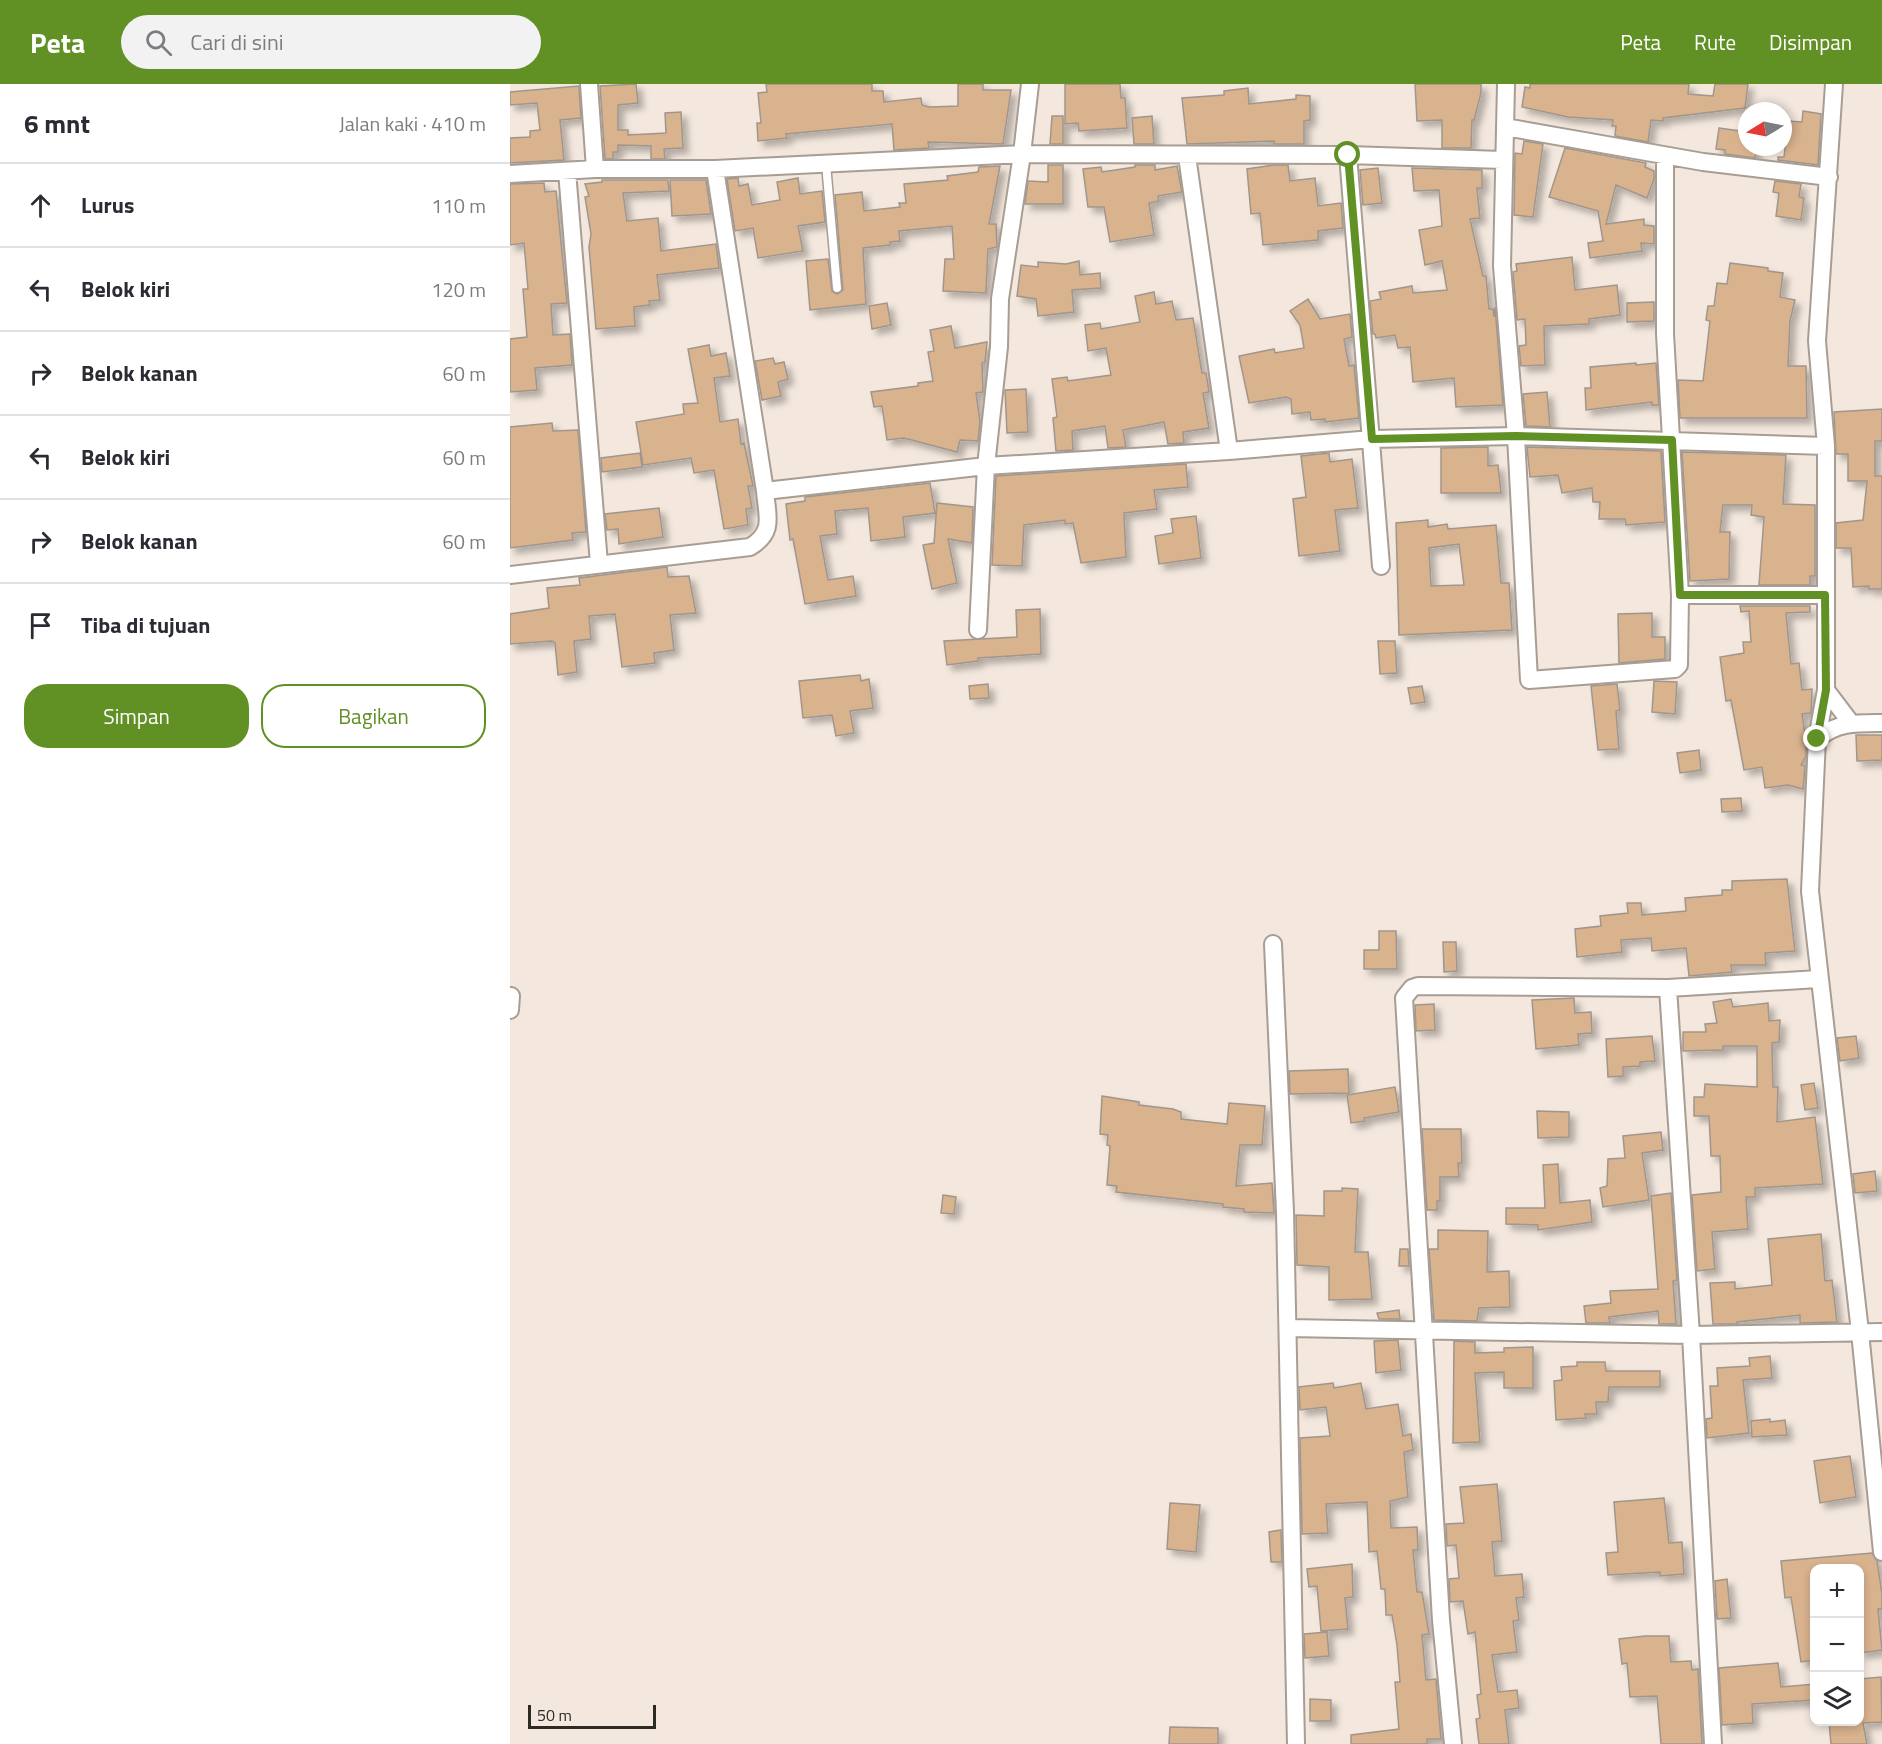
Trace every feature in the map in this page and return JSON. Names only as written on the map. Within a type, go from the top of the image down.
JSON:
[{"type":"street","points":[[589,84],[595,169]]},
{"type":"street","points":[[978,630],[986,466],[999,347],[1000,299],[1030,84]]},
{"type":"street","points":[[1506,84],[1502,266],[1516,436],[1529,680],[1675,669],[1679,664],[1680,595],[1665,334],[1665,156]]},
{"type":"street","points":[[1834,84],[1817,341],[1826,446],[1826,690],[1817,739],[1810,891],[1818,979],[1860,1332],[1882,1552]]},
{"type":"street","points":[[1505,127],[1665,156],[1829,177]]},
{"type":"street","points":[[510,174],[595,169],[715,169],[1022,154],[1348,155],[1503,160]]},
{"type":"street","points":[[1348,155],[1381,566]]},
{"type":"street","points":[[1187,156],[1229,451]]},
{"type":"street","points":[[510,575],[750,547],[762,540],[768,527],[765,491],[715,169]]},
{"type":"street","points":[[567,171],[599,564]]},
{"type":"street","points":[[765,491],[986,466],[1229,451],[1372,439],[1516,436],[1826,446]]},
{"type":"street","points":[[1680,595],[1825,595]]},
{"type":"street","points":[[1826,690],[1851,723]]},
{"type":"street","points":[[1817,739],[1830,728],[1851,723],[1882,723]]},
{"type":"street","points":[[1273,944],[1288,1328],[1296,1744]]},
{"type":"street","points":[[1453,1744],[1441,1620],[1423,1329],[1404,1005],[1407,992],[1418,986],[1668,988],[1818,979]]},
{"type":"street","points":[[1668,988],[1691,1335],[1713,1744]]},
{"type":"street","points":[[1288,1328],[1691,1335],[1882,1332]]},
{"type":"lane","points":[[826,164],[837,288]]},
{"type":"building","points":[[636,84],[638,103],[618,105],[618,130],[628,130],[628,135],[666,133],[665,113],[681,112],[683,148],[664,149],[665,159],[651,159],[651,146],[618,145],[618,152],[613,152],[613,159],[605,159],[600,86]]},
{"type":"building","points":[[766,84],[872,84],[872,91],[883,91],[884,102],[921,98],[922,105],[929,107],[958,106],[958,84],[983,84],[983,90],[1011,90],[1003,144],[928,142],[929,148],[894,150],[892,124],[786,134],[787,138],[758,141],[757,123],[761,123],[758,93],[767,92]]},
{"type":"building","points":[[1065,84],[1120,84],[1121,98],[1125,98],[1127,128],[1079,131],[1078,123],[1065,124]]},
{"type":"building","points":[[1415,84],[1481,84],[1481,93],[1474,120],[1472,120],[1471,148],[1442,148],[1442,120],[1417,121]]},
{"type":"building","points":[[1530,84],[1689,84],[1688,94],[1713,96],[1715,84],[1748,84],[1746,102],[1738,102],[1738,109],[1663,118],[1663,121],[1651,120],[1648,142],[1615,136],[1616,126],[1612,126],[1613,120],[1568,117],[1522,107],[1525,87],[1530,88]]},
{"type":"building","points":[[579,86],[581,118],[560,120],[564,160],[510,163],[510,138],[530,137],[530,131],[540,130],[537,103],[510,105],[510,92]]},
{"type":"building","points":[[1248,88],[1249,104],[1296,99],[1296,95],[1310,96],[1310,120],[1304,121],[1304,144],[1274,144],[1274,141],[1187,144],[1182,98],[1224,95],[1224,91]]},
{"type":"building","points":[[1803,111],[1821,114],[1818,165],[1778,160],[1778,157],[1792,156],[1792,121],[1802,122]]},
{"type":"building","points":[[1052,116],[1063,116],[1063,144],[1050,144]]},
{"type":"building","points":[[1152,116],[1154,144],[1134,144],[1132,118]]},
{"type":"building","points":[[1719,128],[1738,131],[1738,156],[1725,154],[1725,150],[1716,149]]},
{"type":"building","points":[[1524,141],[1543,144],[1533,217],[1514,215],[1515,153],[1522,154]]},
{"type":"building","points":[[1565,148],[1646,163],[1645,167],[1654,171],[1654,179],[1647,198],[1616,185],[1606,224],[1644,219],[1644,225],[1654,226],[1654,244],[1641,243],[1642,251],[1590,258],[1588,243],[1603,241],[1598,211],[1549,197]]},
{"type":"building","points":[[1048,165],[1063,165],[1063,204],[1025,204],[1028,181],[1048,182]]},
{"type":"building","points":[[1135,165],[1155,165],[1155,170],[1177,166],[1182,192],[1158,196],[1159,201],[1149,203],[1154,235],[1110,242],[1104,207],[1088,207],[1083,169],[1101,167],[1102,172],[1135,167]]},
{"type":"building","points":[[1288,165],[1290,181],[1315,178],[1318,206],[1341,203],[1343,228],[1318,231],[1318,240],[1263,245],[1260,213],[1251,214],[1247,169]]},
{"type":"building","points":[[1000,166],[989,224],[996,224],[997,247],[988,249],[986,293],[943,291],[945,259],[954,259],[952,226],[899,231],[900,241],[890,242],[890,245],[863,248],[866,304],[810,310],[806,261],[828,259],[832,291],[837,294],[843,290],[835,195],[862,192],[864,211],[900,207],[899,203],[906,203],[904,184],[948,180],[947,176],[978,172],[979,167]]},
{"type":"building","points":[[1378,168],[1382,203],[1363,205],[1360,170]]},
{"type":"building","points":[[1412,168],[1482,170],[1482,188],[1477,188],[1480,218],[1470,219],[1483,276],[1486,276],[1489,309],[1493,309],[1494,317],[1495,307],[1503,405],[1456,407],[1454,378],[1413,382],[1410,347],[1398,348],[1395,335],[1376,338],[1373,334],[1370,301],[1381,299],[1379,292],[1412,286],[1413,293],[1447,290],[1442,261],[1425,265],[1419,230],[1442,226],[1439,190],[1414,191]]},
{"type":"building","points":[[738,178],[739,186],[748,184],[752,205],[780,200],[777,182],[798,178],[800,194],[822,191],[825,222],[798,226],[803,251],[758,258],[753,228],[735,231],[727,179]]},
{"type":"building","points":[[602,180],[668,180],[669,191],[623,193],[627,221],[658,218],[661,251],[716,244],[719,268],[657,275],[660,300],[649,301],[650,305],[634,307],[635,326],[596,329],[589,247],[591,234],[585,197],[589,196],[585,184],[602,182]]},
{"type":"building","points":[[670,180],[706,180],[711,214],[672,216]]},
{"type":"building","points":[[1775,181],[1801,184],[1799,197],[1804,198],[1801,220],[1776,216],[1779,193],[1773,192]]},
{"type":"building","points":[[544,183],[545,192],[556,191],[567,303],[551,304],[553,335],[570,334],[572,365],[535,368],[537,390],[510,392],[510,339],[527,337],[523,289],[528,289],[524,243],[510,245],[510,184]]},
{"type":"building","points":[[1572,257],[1575,290],[1617,285],[1620,315],[1589,319],[1589,324],[1544,326],[1545,365],[1521,366],[1519,346],[1526,345],[1525,319],[1517,320],[1513,272],[1517,271],[1516,264]]},
{"type":"building","points":[[1079,261],[1080,275],[1100,273],[1101,288],[1072,290],[1074,312],[1038,316],[1036,299],[1017,296],[1021,265],[1038,267],[1038,262],[1066,264]]},
{"type":"building","points":[[1730,263],[1768,268],[1768,271],[1783,273],[1780,297],[1795,300],[1790,321],[1788,366],[1806,366],[1807,418],[1680,418],[1678,380],[1703,381],[1710,321],[1706,320],[1708,306],[1714,306],[1717,283],[1727,284]]},
{"type":"building","points":[[1154,292],[1156,304],[1172,301],[1176,320],[1193,318],[1202,373],[1206,373],[1209,392],[1203,393],[1209,428],[1183,432],[1184,443],[1168,444],[1164,422],[1123,430],[1126,447],[1108,448],[1105,426],[1072,431],[1073,450],[1056,451],[1053,418],[1057,417],[1052,379],[1067,377],[1068,381],[1111,375],[1106,348],[1088,351],[1085,325],[1100,323],[1101,329],[1140,322],[1135,296]]},
{"type":"building","points":[[1308,299],[1320,319],[1350,314],[1352,337],[1344,339],[1349,366],[1354,365],[1359,418],[1325,422],[1325,419],[1311,420],[1310,412],[1292,414],[1291,399],[1286,397],[1249,403],[1239,356],[1274,349],[1275,353],[1304,348],[1300,325],[1290,311]]},
{"type":"building","points":[[1654,302],[1654,321],[1627,322],[1627,303]]},
{"type":"building","points":[[887,303],[891,325],[872,329],[869,306]]},
{"type":"building","points":[[951,326],[955,348],[987,342],[985,362],[982,363],[983,392],[976,393],[980,421],[978,441],[960,440],[957,452],[904,438],[887,440],[882,406],[874,407],[871,392],[918,386],[918,383],[933,381],[928,352],[934,351],[930,330]]},
{"type":"building","points":[[709,345],[711,356],[726,353],[730,376],[714,378],[720,422],[738,419],[741,444],[744,443],[753,486],[748,486],[752,508],[746,509],[748,525],[724,529],[714,470],[694,473],[691,458],[643,465],[636,422],[684,414],[683,404],[698,403],[688,349]]},
{"type":"building","points":[[773,358],[775,364],[784,362],[788,379],[778,382],[781,396],[762,400],[755,361]]},
{"type":"building","points":[[1636,363],[1636,365],[1656,363],[1659,405],[1652,405],[1652,402],[1586,410],[1585,388],[1591,388],[1590,367]]},
{"type":"building","points":[[1026,389],[1028,432],[1007,433],[1005,390]]},
{"type":"building","points":[[1547,392],[1550,427],[1526,426],[1523,394]]},
{"type":"building","points":[[1882,409],[1882,441],[1875,441],[1875,476],[1882,476],[1882,589],[1869,589],[1869,586],[1853,587],[1851,548],[1836,548],[1836,523],[1863,520],[1867,481],[1848,481],[1848,454],[1836,454],[1834,412]]},
{"type":"building","points":[[552,423],[553,431],[578,430],[586,532],[572,533],[573,540],[510,548],[510,427]]},
{"type":"building","points":[[1488,447],[1488,466],[1498,465],[1501,493],[1441,493],[1441,448]]},
{"type":"building","points":[[1527,447],[1661,451],[1665,522],[1626,525],[1625,519],[1599,519],[1600,502],[1593,502],[1592,488],[1562,493],[1558,475],[1530,477]]},
{"type":"building","points":[[1682,452],[1786,455],[1783,504],[1815,505],[1815,576],[1810,576],[1810,585],[1759,585],[1764,517],[1751,515],[1752,505],[1723,505],[1720,532],[1730,532],[1729,579],[1690,581]]},
{"type":"building","points":[[640,453],[642,467],[602,472],[601,458]]},
{"type":"building","points":[[1329,453],[1330,462],[1352,459],[1358,508],[1335,510],[1340,551],[1299,556],[1293,499],[1306,497],[1301,456]]},
{"type":"building","points":[[1186,464],[1188,487],[1154,490],[1157,509],[1124,513],[1126,557],[1081,563],[1073,523],[1065,524],[1065,520],[1024,525],[1022,566],[992,565],[996,476]]},
{"type":"building","points":[[930,483],[935,513],[903,517],[905,537],[871,541],[868,508],[835,511],[837,534],[820,536],[828,580],[853,576],[856,596],[805,604],[793,539],[790,540],[786,504],[805,501],[805,497]]},
{"type":"building","points":[[937,503],[973,507],[972,543],[948,539],[957,583],[932,589],[923,545],[934,543]]},
{"type":"building","points":[[659,508],[663,537],[619,544],[618,529],[607,530],[605,514]]},
{"type":"building","points":[[1196,516],[1201,558],[1159,564],[1155,536],[1173,533],[1171,519]]},
{"type":"building","points":[[1428,520],[1428,527],[1447,524],[1448,529],[1496,525],[1501,583],[1509,583],[1512,630],[1399,635],[1396,523]],"holes":[[[1459,544],[1464,585],[1431,586],[1429,548]]]},
{"type":"building","points":[[667,567],[668,577],[689,576],[696,613],[670,615],[674,650],[654,653],[655,663],[622,667],[615,614],[589,616],[591,639],[574,641],[577,672],[558,675],[555,643],[552,641],[510,644],[510,614],[549,608],[547,588],[580,585],[579,578]]},
{"type":"building","points":[[1740,606],[1810,606],[1810,612],[1786,613],[1791,664],[1799,663],[1802,690],[1812,689],[1811,713],[1802,714],[1806,741],[1806,756],[1801,765],[1805,766],[1803,789],[1788,785],[1765,788],[1762,767],[1744,770],[1731,700],[1726,701],[1720,657],[1744,653],[1743,642],[1751,642],[1749,611],[1741,612]]},
{"type":"building","points":[[1040,609],[1041,654],[978,658],[978,661],[947,665],[944,641],[1017,637],[1016,610]]},
{"type":"building","points":[[1652,613],[1652,637],[1665,637],[1665,659],[1619,663],[1618,614]]},
{"type":"building","points":[[1378,641],[1395,641],[1397,673],[1380,674]]},
{"type":"building","points":[[860,675],[861,681],[869,679],[873,708],[850,711],[854,733],[836,736],[832,715],[803,718],[799,681]]},
{"type":"building","points":[[1654,681],[1677,682],[1675,714],[1652,712]]},
{"type":"building","points":[[988,684],[989,698],[970,699],[969,686]]},
{"type":"building","points":[[1617,684],[1620,710],[1616,711],[1619,749],[1598,750],[1591,686]]},
{"type":"building","points":[[1422,686],[1425,702],[1411,704],[1408,688]]},
{"type":"building","points":[[1856,735],[1882,735],[1882,760],[1857,761]]},
{"type":"building","points":[[1699,750],[1701,770],[1680,773],[1677,753]]},
{"type":"building","points":[[1741,798],[1742,811],[1722,812],[1721,799]]},
{"type":"building","points":[[1787,879],[1795,951],[1765,953],[1766,965],[1731,965],[1732,972],[1689,976],[1686,948],[1652,951],[1651,938],[1621,940],[1622,952],[1577,957],[1575,929],[1601,926],[1600,916],[1628,913],[1627,903],[1641,903],[1642,915],[1686,911],[1685,898],[1722,895],[1722,890],[1732,890],[1732,881]]},
{"type":"building","points":[[1379,931],[1396,931],[1397,969],[1364,969],[1364,950],[1379,950]]},
{"type":"building","points":[[1443,942],[1456,942],[1457,971],[1444,972]]},
{"type":"building","points":[[1574,998],[1575,1013],[1591,1012],[1592,1033],[1578,1034],[1579,1045],[1536,1049],[1532,1000]]},
{"type":"building","points":[[1731,999],[1733,1007],[1768,1003],[1769,1021],[1780,1020],[1779,1042],[1772,1043],[1773,1087],[1778,1087],[1777,1122],[1815,1117],[1823,1184],[1755,1188],[1755,1197],[1746,1197],[1748,1229],[1712,1232],[1715,1269],[1697,1271],[1692,1195],[1721,1192],[1720,1156],[1711,1156],[1709,1116],[1694,1116],[1694,1097],[1704,1097],[1705,1084],[1757,1087],[1757,1046],[1723,1046],[1723,1050],[1683,1051],[1683,1032],[1706,1032],[1705,1024],[1717,1023],[1713,1002]]},
{"type":"building","points":[[1434,1004],[1435,1030],[1416,1031],[1415,1005]]},
{"type":"building","points":[[1652,1036],[1655,1061],[1640,1062],[1640,1066],[1623,1067],[1623,1076],[1608,1077],[1606,1039]]},
{"type":"building","points":[[1856,1036],[1859,1058],[1840,1061],[1837,1038]]},
{"type":"building","points":[[1348,1069],[1349,1093],[1290,1094],[1289,1071]]},
{"type":"building","points":[[1814,1083],[1818,1108],[1805,1110],[1801,1085]]},
{"type":"building","points":[[1395,1087],[1399,1112],[1364,1118],[1365,1121],[1351,1123],[1347,1095]]},
{"type":"building","points":[[1102,1096],[1139,1102],[1139,1105],[1173,1109],[1181,1112],[1181,1119],[1227,1124],[1229,1103],[1265,1106],[1262,1145],[1240,1145],[1236,1186],[1272,1183],[1274,1213],[1244,1212],[1244,1209],[1223,1207],[1223,1204],[1116,1192],[1117,1186],[1107,1185],[1110,1146],[1107,1145],[1108,1135],[1100,1134]]},
{"type":"building","points":[[1537,1111],[1569,1112],[1569,1137],[1538,1138]]},
{"type":"building","points":[[1422,1129],[1461,1129],[1462,1163],[1458,1163],[1459,1177],[1440,1177],[1440,1201],[1437,1201],[1437,1210],[1427,1210]]},
{"type":"building","points":[[1661,1132],[1663,1150],[1642,1153],[1649,1200],[1603,1207],[1600,1188],[1607,1186],[1608,1159],[1625,1158],[1623,1136]]},
{"type":"building","points":[[1558,1164],[1560,1203],[1590,1200],[1592,1222],[1538,1230],[1538,1225],[1506,1224],[1506,1208],[1545,1208],[1543,1165]]},
{"type":"building","points":[[1875,1171],[1877,1191],[1855,1193],[1853,1174]]},
{"type":"building","points":[[1342,1188],[1358,1189],[1355,1252],[1368,1252],[1372,1299],[1329,1300],[1329,1267],[1297,1265],[1296,1215],[1324,1216],[1324,1191],[1342,1191]]},
{"type":"building","points":[[1671,1193],[1677,1280],[1673,1281],[1676,1324],[1659,1324],[1658,1311],[1609,1317],[1610,1323],[1586,1323],[1584,1306],[1611,1303],[1610,1291],[1658,1289],[1651,1196]]},
{"type":"building","points":[[943,1195],[956,1197],[954,1214],[941,1213]]},
{"type":"building","points":[[1438,1230],[1488,1231],[1487,1272],[1509,1271],[1510,1307],[1479,1308],[1477,1321],[1434,1320],[1429,1249],[1438,1249]]},
{"type":"building","points":[[1821,1234],[1825,1281],[1832,1280],[1837,1322],[1800,1323],[1800,1315],[1737,1322],[1737,1324],[1713,1324],[1710,1283],[1735,1282],[1735,1289],[1772,1285],[1768,1239]]},
{"type":"building","points":[[1400,1249],[1408,1249],[1409,1266],[1399,1266]]},
{"type":"building","points":[[1399,1310],[1400,1319],[1379,1319],[1377,1313]]},
{"type":"building","points":[[1398,1340],[1401,1370],[1376,1373],[1374,1341]]},
{"type":"building","points":[[1454,1341],[1475,1342],[1475,1353],[1504,1352],[1504,1348],[1533,1347],[1533,1388],[1504,1388],[1504,1372],[1475,1373],[1480,1442],[1453,1443]]},
{"type":"building","points":[[1770,1356],[1772,1378],[1743,1380],[1749,1433],[1707,1438],[1706,1419],[1712,1418],[1710,1386],[1718,1386],[1717,1368],[1750,1366],[1749,1358]]},
{"type":"building","points":[[1577,1362],[1605,1362],[1606,1371],[1660,1371],[1660,1387],[1609,1387],[1608,1402],[1596,1402],[1597,1414],[1585,1414],[1586,1418],[1556,1420],[1554,1381],[1562,1380],[1561,1367],[1577,1366]]},
{"type":"building","points":[[1333,1383],[1334,1388],[1361,1383],[1366,1409],[1398,1404],[1403,1436],[1411,1434],[1413,1450],[1404,1452],[1408,1497],[1390,1501],[1391,1528],[1417,1527],[1418,1550],[1413,1550],[1417,1592],[1422,1592],[1429,1634],[1422,1635],[1426,1680],[1436,1679],[1441,1739],[1427,1739],[1427,1744],[1351,1744],[1351,1735],[1399,1729],[1395,1682],[1400,1682],[1392,1615],[1386,1615],[1385,1589],[1381,1589],[1377,1551],[1369,1552],[1367,1502],[1326,1504],[1328,1533],[1302,1534],[1300,1438],[1330,1436],[1326,1407],[1300,1410],[1299,1387]]},
{"type":"building","points":[[1770,1419],[1770,1422],[1785,1420],[1787,1435],[1752,1437],[1751,1421]]},
{"type":"building","points":[[1850,1456],[1856,1497],[1820,1503],[1814,1461]]},
{"type":"building","points":[[1497,1484],[1502,1541],[1492,1542],[1495,1576],[1522,1574],[1524,1597],[1516,1598],[1519,1620],[1513,1621],[1517,1652],[1492,1655],[1498,1692],[1517,1690],[1519,1708],[1505,1710],[1509,1744],[1479,1744],[1476,1719],[1480,1718],[1477,1695],[1481,1694],[1475,1632],[1468,1634],[1463,1601],[1450,1602],[1449,1579],[1459,1578],[1456,1545],[1447,1546],[1446,1524],[1464,1523],[1460,1487]]},
{"type":"building","points":[[1664,1498],[1669,1543],[1682,1542],[1684,1574],[1660,1576],[1660,1572],[1608,1575],[1606,1553],[1618,1552],[1614,1502]]},
{"type":"building","points":[[1170,1503],[1200,1505],[1196,1552],[1167,1549]]},
{"type":"building","points":[[1281,1530],[1282,1562],[1271,1562],[1269,1532]]},
{"type":"building","points":[[1872,1553],[1877,1561],[1882,1594],[1882,1609],[1878,1609],[1882,1650],[1864,1652],[1864,1564],[1810,1564],[1810,1661],[1801,1662],[1791,1597],[1785,1598],[1781,1561]]},
{"type":"building","points":[[1352,1564],[1353,1597],[1345,1598],[1348,1629],[1321,1631],[1317,1586],[1309,1587],[1307,1569]]},
{"type":"building","points":[[1727,1579],[1731,1618],[1717,1619],[1715,1581]]},
{"type":"building","points":[[1327,1632],[1329,1656],[1305,1658],[1304,1634]]},
{"type":"building","points":[[1669,1636],[1671,1662],[1691,1661],[1692,1670],[1698,1669],[1702,1744],[1661,1744],[1657,1696],[1630,1697],[1627,1663],[1622,1664],[1619,1639]]},
{"type":"building","points":[[1778,1663],[1781,1687],[1810,1684],[1810,1700],[1752,1704],[1753,1723],[1722,1725],[1719,1668]]},
{"type":"building","points":[[1881,1677],[1882,1722],[1864,1723],[1864,1679]]},
{"type":"building","points":[[1310,1699],[1331,1700],[1331,1721],[1310,1721]]},
{"type":"building","points":[[1829,1726],[1864,1726],[1867,1744],[1831,1744]]},
{"type":"building","points":[[1170,1727],[1218,1728],[1218,1744],[1169,1744]]},
{"type":"route","points":[[1348,155],[1372,439],[1516,436],[1672,440],[1680,595],[1825,595],[1826,690],[1817,739]]}]
